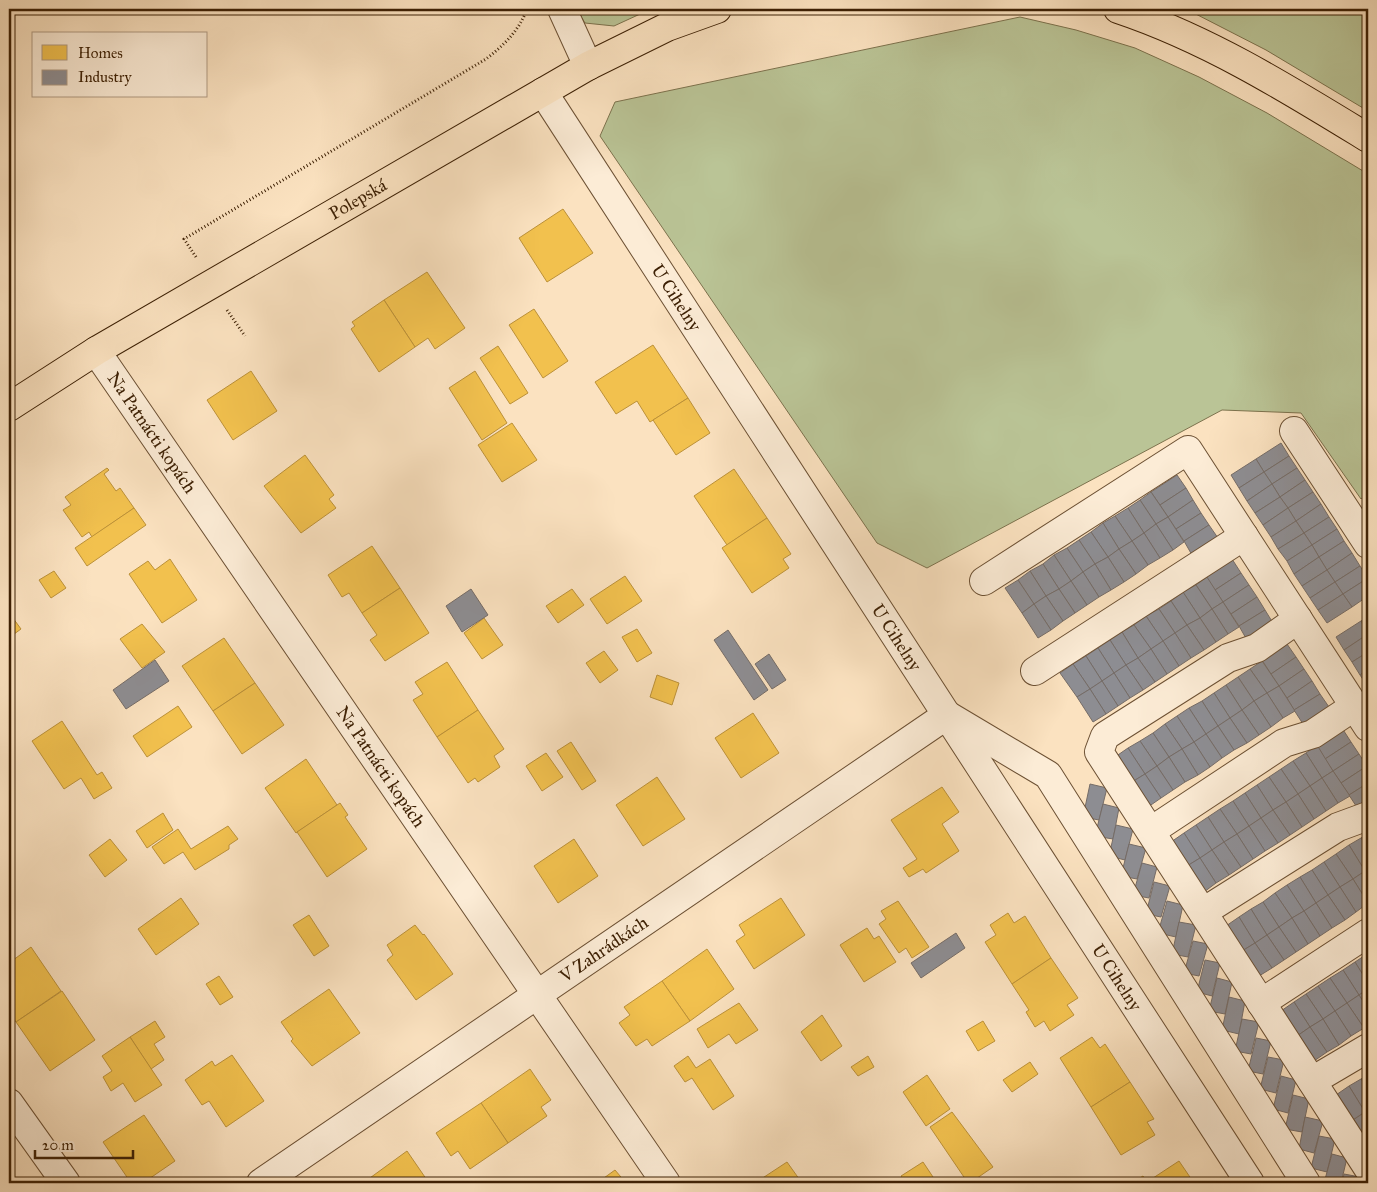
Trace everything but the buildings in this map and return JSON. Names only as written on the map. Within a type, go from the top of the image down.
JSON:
[{"type":"main road","name":"Polepská","points":[[9,407],[96,351],[588,66],[667,26],[717,9]]},
{"type":"main road","points":[[1118,9],[1174,30],[1233,58],[1368,138]]},
{"type":"street","points":[[562,9],[588,66]]},
{"type":"street","name":"U Cihelny","points":[[543,92],[1250,1183]]},
{"type":"street","name":"Na Patnácti kopách","points":[[96,351],[666,1183]]},
{"type":"street","points":[[1294,431],[1368,544]]},
{"type":"street","points":[[984,581],[1188,450],[1361,716],[1284,743],[1151,831]]},
{"type":"street","points":[[1035,671],[1244,536]]},
{"type":"street","points":[[1298,619],[1256,648],[1228,658],[1105,736],[1099,752],[1368,1168]]},
{"type":"street","points":[[947,715],[1048,775],[1306,1183]]},
{"type":"street","name":"V Zahrádkách","points":[[261,1183],[947,715]]},
{"type":"street","points":[[1203,912],[1338,827],[1368,816]]},
{"type":"street","points":[[1261,1003],[1368,933]]},
{"type":"street","points":[[1312,1081],[1368,1048]]},
{"type":"street","points":[[9,1103],[66,1183]]},
{"type":"path","points":[[245,336],[184,239],[486,59],[508,40],[519,27],[527,9]]},
{"type":"green space","points":[[576,9],[651,9],[614,26],[585,23]]},
{"type":"green space","points":[[1186,9],[1368,9],[1368,111],[1266,50]]},
{"type":"green space","points":[[1020,17],[1076,30],[1135,48],[1199,77],[1267,113],[1368,174],[1368,493],[1361,499],[1301,413],[1222,410],[927,568],[877,543],[600,136],[615,102]]}]
